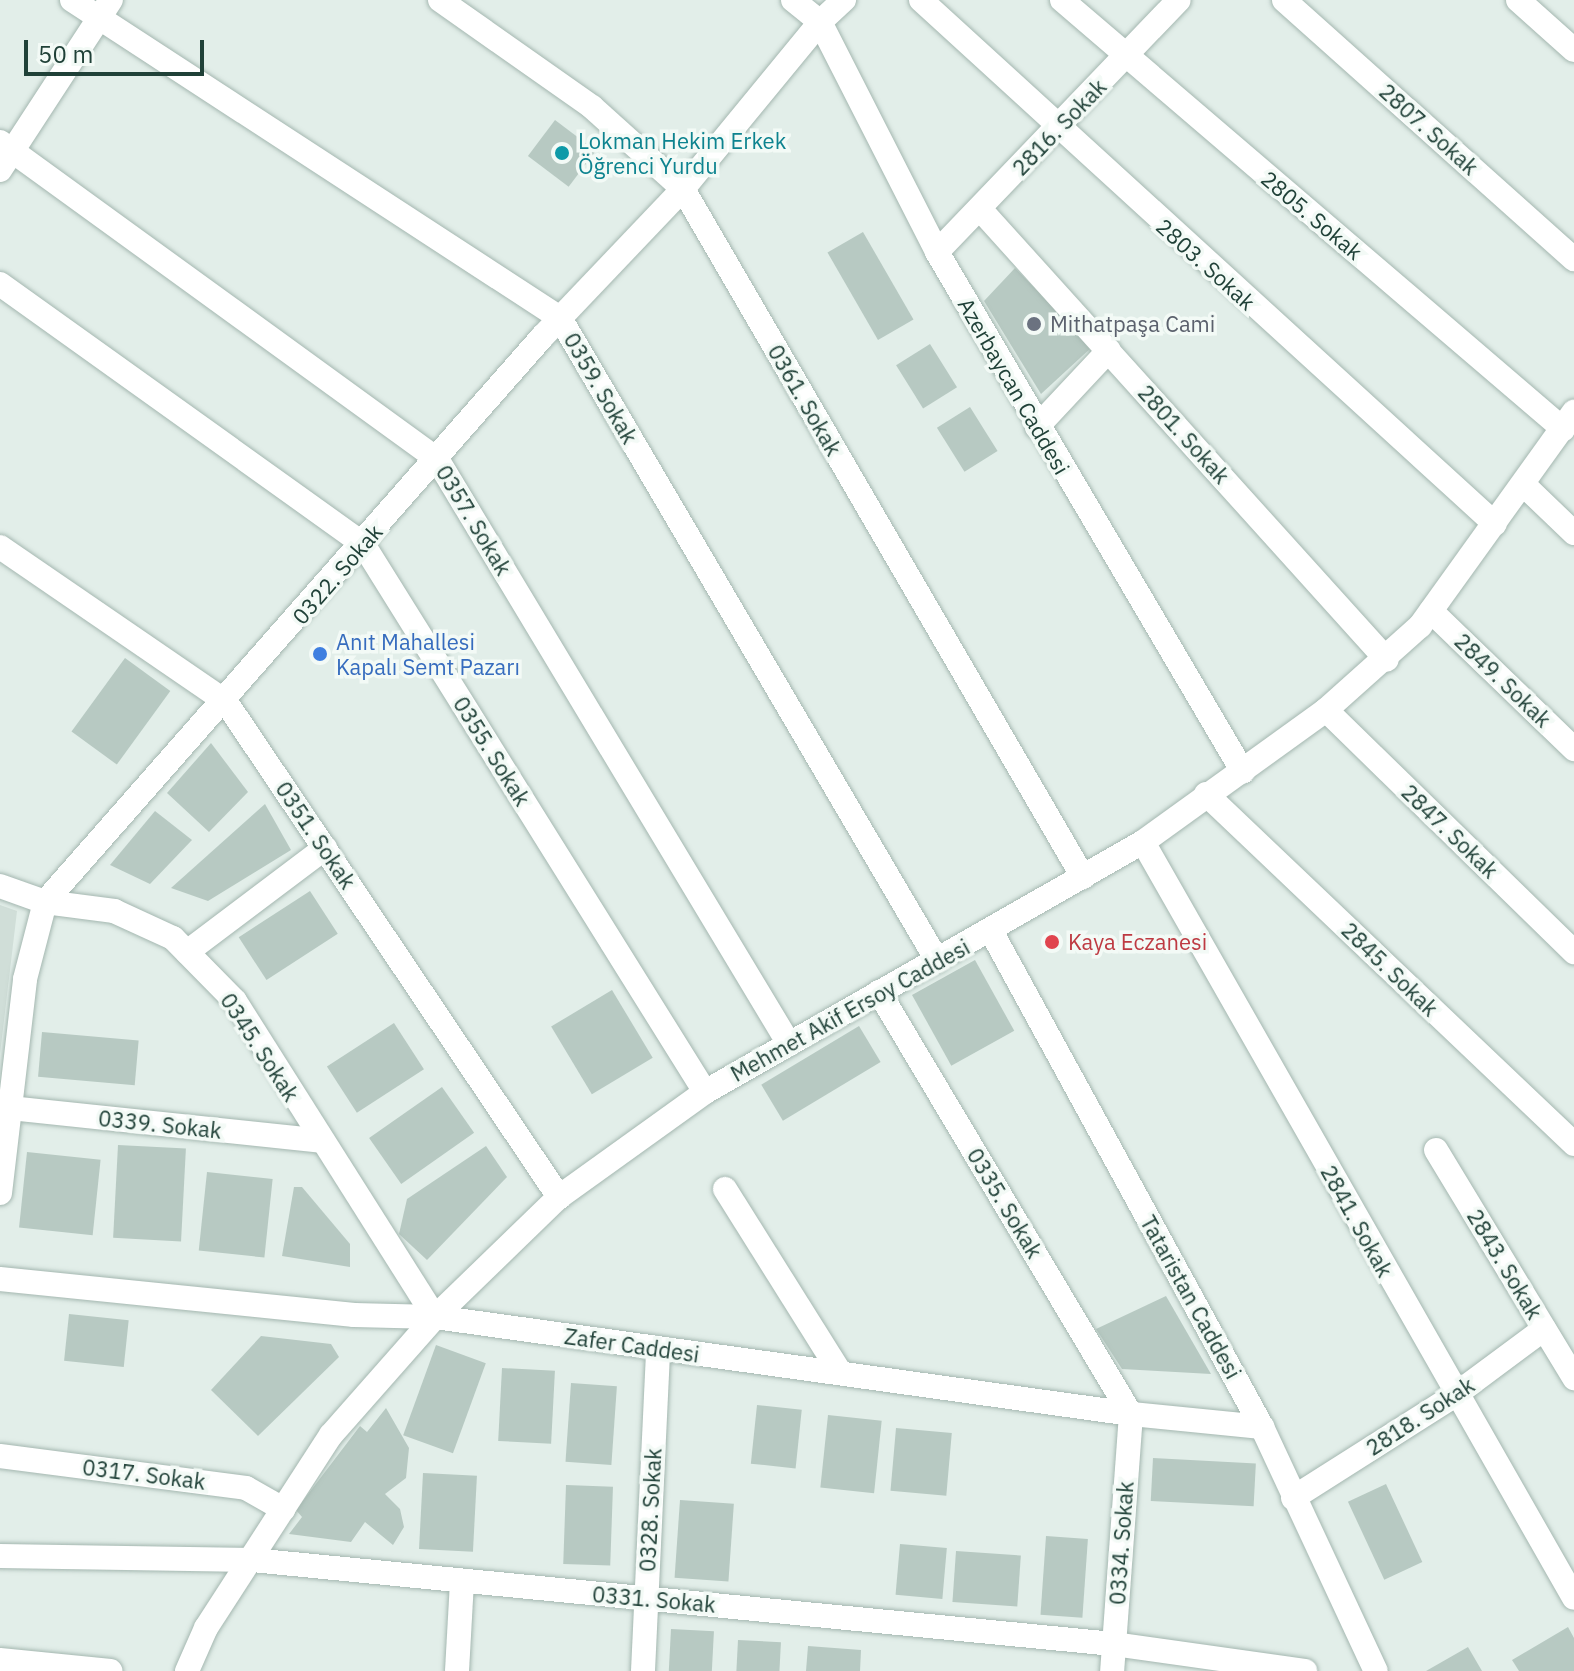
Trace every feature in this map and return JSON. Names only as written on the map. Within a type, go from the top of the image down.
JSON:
[{"type":"street","name":"0359. Sokak","points":[[72,0],[104,10],[560,318],[937,960]]},
{"type":"street","name":"0361. Sokak","points":[[440,0],[592,107],[683,189],[1083,877]]},
{"type":"street","name":"Azerbaycan Caddesi","points":[[793,0],[820,22],[937,252],[1037,427],[1243,772]]},
{"type":"street","name":"0322. Sokak","points":[[0,1193],[4,1108],[25,979],[45,902],[226,702],[560,318],[683,189],[820,22],[844,0]]},
{"type":"street","name":"2803. Sokak","points":[[921,0],[1057,130],[1495,524]]},
{"type":"street","name":"2805. Sokak","points":[[1062,0],[1126,57],[1569,420]]},
{"type":"street","name":"2816. Sokak","points":[[937,252],[1179,0]]},
{"type":"street","name":"2807. Sokak","points":[[1284,0],[1574,259]]},
{"type":"street","points":[[1518,0],[1574,50]]},
{"type":"street","points":[[4,154],[104,10]]},
{"type":"street","name":"0357. Sokak","points":[[4,154],[437,459],[789,1044]]},
{"type":"street","name":"2801. Sokak","points":[[980,209],[1387,660]]},
{"type":"street","name":"0355. Sokak","points":[[0,284],[363,544],[705,1092]]},
{"type":"street","points":[[1037,427],[1109,350]]},
{"type":"street","name":"Mehmet Akif Ersoy Caddesi","points":[[187,1671],[206,1628],[331,1435],[435,1317],[559,1197],[705,1092],[1143,842],[1326,710],[1387,660],[1431,611],[1525,486],[1569,420]]},
{"type":"street","points":[[1525,486],[1574,533]]},
{"type":"street","name":"0351. Sokak","points":[[0,547],[226,702],[559,1197]]},
{"type":"street","name":"2849. Sokak","points":[[1431,611],[1574,749]]},
{"type":"street","name":"2847. Sokak","points":[[1326,710],[1574,952]]},
{"type":"street","name":"2845. Sokak","points":[[1206,794],[1574,1144]]},
{"type":"street","name":"2841. Sokak","points":[[1143,842],[1455,1395],[1574,1598]]},
{"type":"street","points":[[187,952],[325,848]]},
{"type":"street","name":"0345. Sokak","points":[[0,886],[45,902],[114,911],[173,938],[235,1001],[435,1317]]},
{"type":"street","name":"Tataristan Caddesi","points":[[991,931],[1262,1427],[1376,1671]]},
{"type":"street","name":"0335. Sokak","points":[[879,992],[1131,1414]]},
{"type":"street","name":"0339. Sokak","points":[[4,1108],[321,1141]]},
{"type":"street","name":"2843. Sokak","points":[[1436,1150],[1574,1378]]},
{"type":"street","points":[[725,1189],[840,1372]]},
{"type":"street","name":"Zafer Caddesi","points":[[0,1279],[354,1315],[435,1317],[1131,1414],[1262,1427]]},
{"type":"street","name":"2818. Sokak","points":[[1293,1498],[1455,1395],[1544,1329]]},
{"type":"street","name":"0328. Sokak","points":[[643,1671],[658,1350]]},
{"type":"street","name":"0334. Sokak","points":[[1112,1671],[1131,1414]]},
{"type":"street","name":"0317. Sokak","points":[[0,1456],[246,1488],[283,1509]]},
{"type":"street","name":"0331. Sokak","points":[[0,1556],[252,1560],[1114,1644],[1305,1671]]},
{"type":"street","points":[[457,1671],[462,1582]]},
{"type":"street","points":[[0,1660],[110,1671]]},
{"type":"shaded area","points":[[0,905],[17,911],[0,1054]]},
{"type":"building","name":"Lokman Hekim Erkek Öğrenci Yurdu","points":[[555,120],[596,151],[569,187],[528,156]]},
{"type":"building","points":[[863,232],[914,319],[878,340],[827,252]]},
{"type":"building","name":"Mithatpaşa Cami","points":[[1015,268],[1092,347],[1041,394],[984,301]]},
{"type":"building","points":[[930,344],[957,387],[923,408],[896,365]]},
{"type":"building","points":[[970,407],[998,451],[964,472],[937,428]]},
{"type":"building","points":[[125,658],[170,691],[117,765],[72,732]]},
{"type":"building","points":[[211,743],[248,792],[209,832],[167,793]]},
{"type":"building","points":[[265,804],[291,850],[208,901],[171,888]]},
{"type":"building","points":[[155,811],[192,840],[150,884],[110,865]]},
{"type":"building","points":[[310,891],[338,934],[266,980],[239,937]]},
{"type":"building","points":[[975,960],[1014,1031],[951,1066],[912,995]]},
{"type":"building","points":[[612,990],[653,1058],[592,1094],[551,1027]]},
{"type":"building","points":[[394,1023],[424,1069],[357,1113],[327,1067]]},
{"type":"building","points":[[859,1026],[881,1062],[783,1121],[761,1085]]},
{"type":"building","points":[[42,1032],[139,1040],[135,1085],[38,1077]]},
{"type":"building","points":[[442,1087],[474,1133],[401,1184],[369,1138]]},
{"type":"building","points":[[118,1145],[186,1149],[181,1241],[113,1238]]},
{"type":"building","points":[[486,1146],[507,1177],[427,1260],[399,1234],[407,1199]]},
{"type":"building","points":[[27,1152],[101,1160],[93,1235],[19,1228]]},
{"type":"building","points":[[207,1172],[273,1179],[264,1257],[199,1251]]},
{"type":"building","points":[[294,1187],[302,1187],[350,1244],[350,1267],[282,1256]]},
{"type":"building","points":[[1166,1296],[1211,1374],[1122,1369],[1096,1329]]},
{"type":"building","points":[[69,1314],[129,1320],[124,1367],[64,1361]]},
{"type":"building","points":[[261,1336],[331,1344],[339,1357],[258,1436],[211,1390]]},
{"type":"building","points":[[436,1345],[486,1363],[453,1453],[403,1435]]},
{"type":"building","points":[[502,1368],[555,1371],[551,1444],[498,1441]]},
{"type":"building","points":[[571,1383],[617,1386],[611,1465],[565,1462]]},
{"type":"building","points":[[757,1405],[802,1410],[796,1468],[751,1464]]},
{"type":"building","points":[[386,1408],[409,1448],[406,1478],[385,1494],[400,1509],[404,1527],[393,1545],[365,1522],[351,1542],[289,1534],[302,1517],[296,1510],[360,1426],[367,1432]]},
{"type":"building","points":[[828,1415],[882,1421],[874,1493],[820,1488]]},
{"type":"building","points":[[896,1428],[952,1433],[946,1496],[891,1491]]},
{"type":"building","points":[[1153,1458],[1256,1463],[1254,1506],[1151,1501]]},
{"type":"building","points":[[423,1473],[477,1476],[473,1552],[419,1549]]},
{"type":"building","points":[[1386,1484],[1422,1562],[1384,1580],[1348,1502]]},
{"type":"building","points":[[566,1485],[613,1487],[610,1566],[563,1564]]},
{"type":"building","points":[[680,1500],[734,1504],[728,1582],[675,1578]]},
{"type":"building","points":[[1046,1536],[1088,1539],[1082,1618],[1040,1615]]},
{"type":"building","points":[[900,1544],[947,1548],[942,1599],[896,1595]]},
{"type":"building","points":[[956,1551],[1021,1556],[1017,1606],[952,1602]]},
{"type":"building","points":[[1568,1627],[1574,1638],[1574,1671],[1519,1671],[1512,1660]]},
{"type":"building","points":[[671,1629],[714,1631],[712,1671],[669,1671]]},
{"type":"building","points":[[738,1640],[781,1642],[779,1671],[736,1671]]},
{"type":"building","points":[[808,1646],[861,1650],[860,1671],[806,1671]]},
{"type":"building","points":[[1468,1647],[1482,1671],[1426,1671]]},
{"type":"place","name":"Lokman Hekim Erkek Öğrenci Yurdu","points":[[562,153]]},
{"type":"place","name":"Mithatpaşa Cami","points":[[1034,324]]},
{"type":"place","name":"Anıt Mahallesi Kapalı Semt Pazarı","points":[[320,654]]},
{"type":"place","name":"Kaya Eczanesi","points":[[1052,942]]}]
